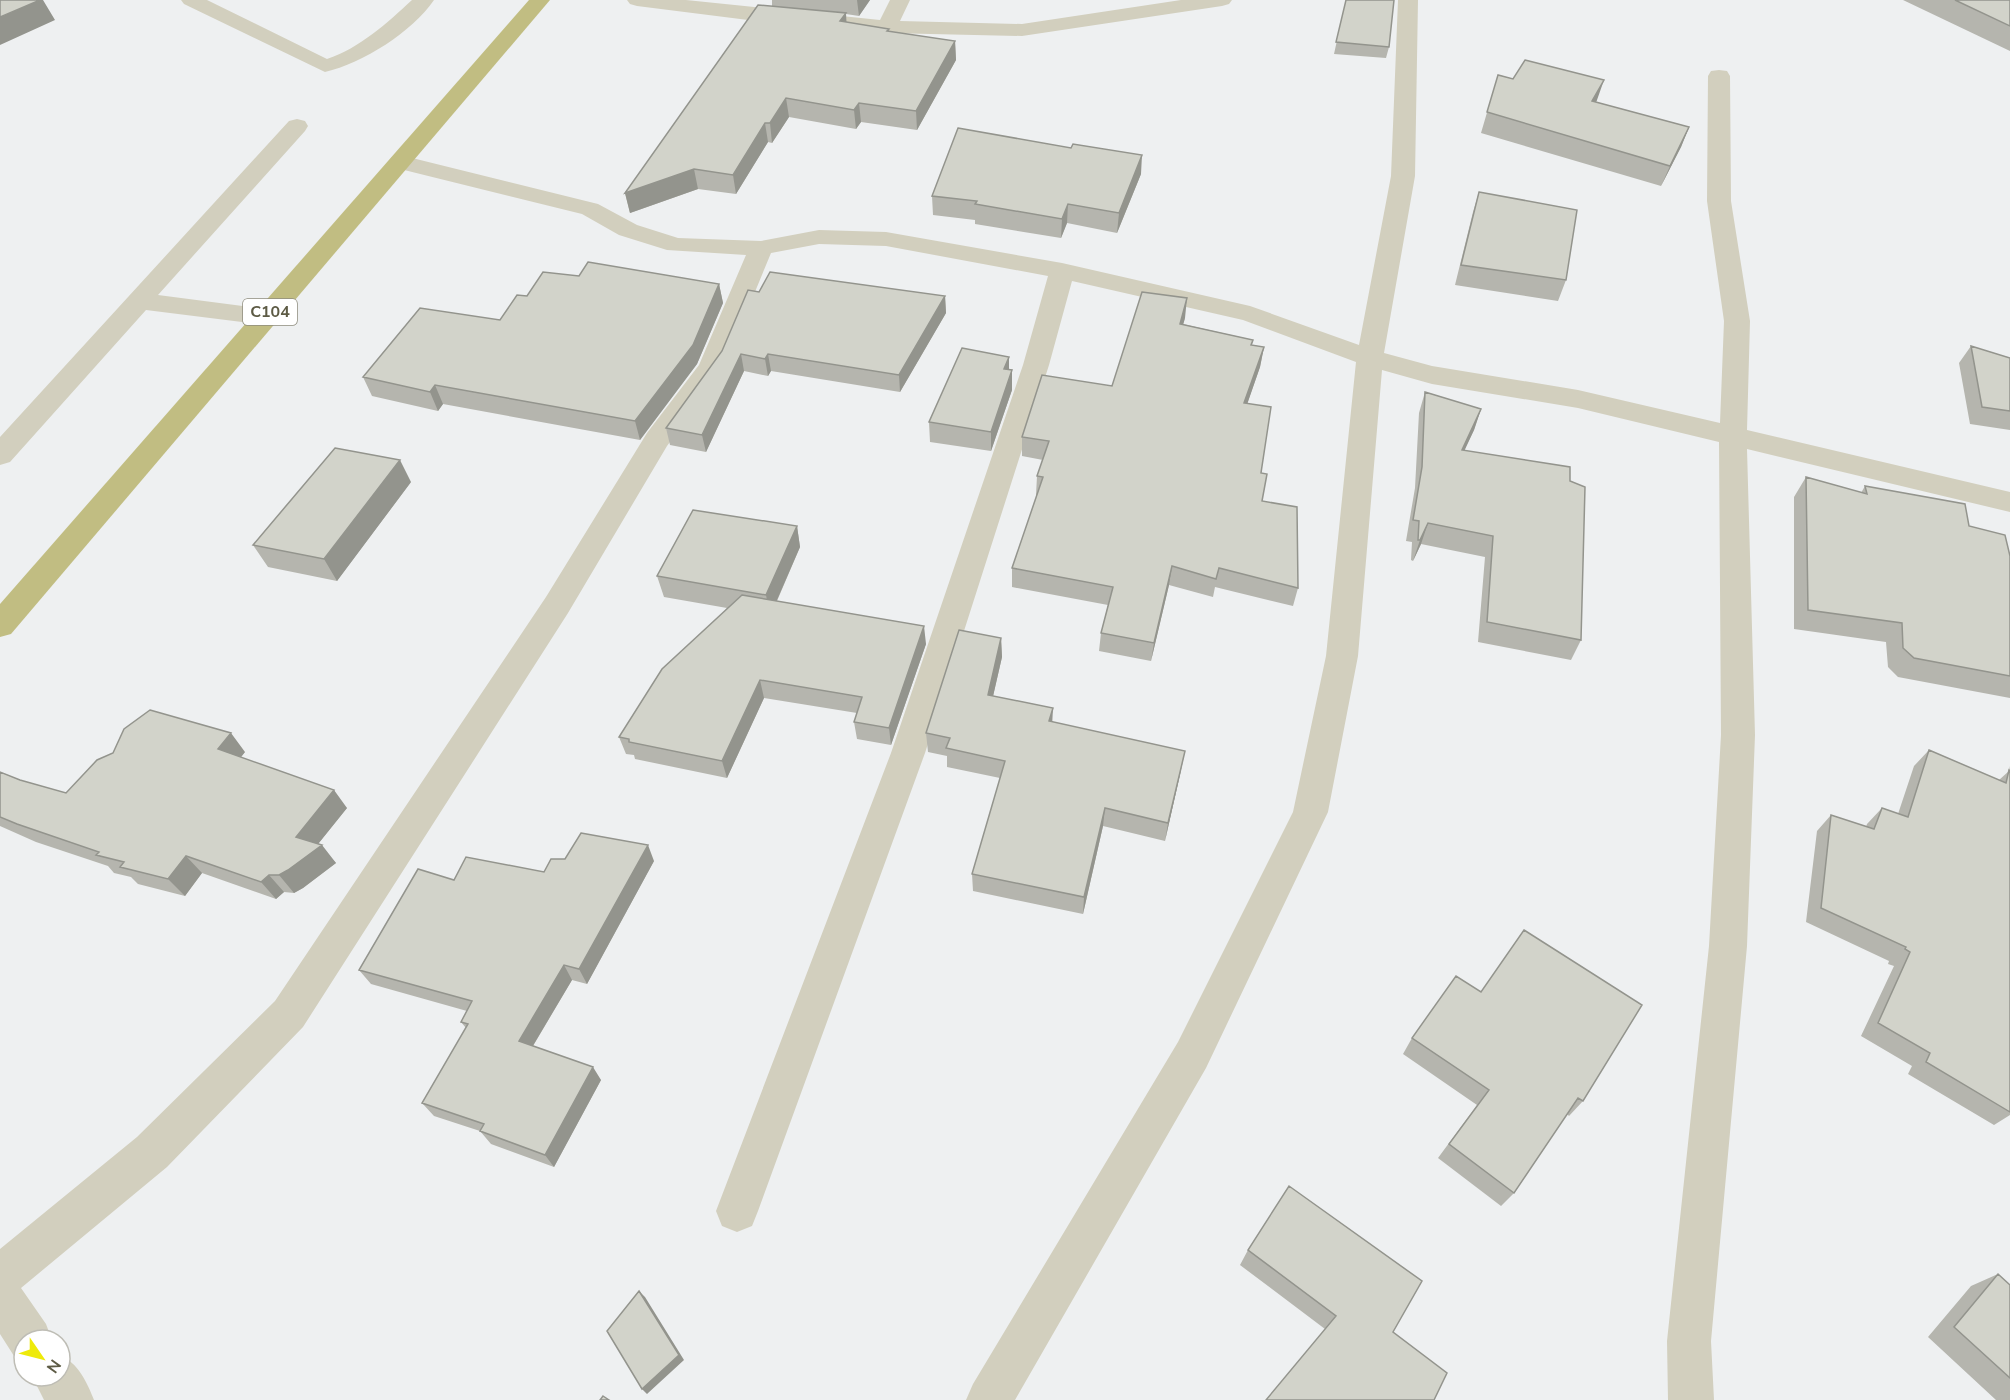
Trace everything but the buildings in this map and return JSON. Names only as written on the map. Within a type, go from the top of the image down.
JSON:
[{"type":"highway","name":"C104","points":[[0,625],[540,0]]},
{"type":"street","points":[[191,0],[325,66],[362,51],[424,0]]},
{"type":"street","points":[[637,0],[765,16],[887,27],[1022,30],[1222,0]]},
{"type":"street","points":[[887,27],[900,0]]},
{"type":"street","points":[[989,1400],[1192,1055],[1310,812],[1342,656],[1370,358],[1403,176],[1408,0]]},
{"type":"street","points":[[1691,1400],[1689,1341],[1728,946],[1738,735],[1733,436],[1737,321],[1719,201],[1719,76]]},
{"type":"street","points":[[0,455],[297,126]]},
{"type":"street","points":[[400,162],[590,209],[628,230],[676,245],[761,248],[819,237],[886,239],[1062,272],[1250,314],[1370,358],[1432,375],[1578,399],[2010,502]]},
{"type":"street","points":[[0,1277],[152,1152],[289,1014],[557,605],[657,440],[711,367],[761,248]]},
{"type":"street","points":[[737,1211],[908,753],[1036,365],[1062,272]]},
{"type":"street","points":[[139,301],[266,317]]},
{"type":"street","points":[[0,1295],[22,1328]]}]
